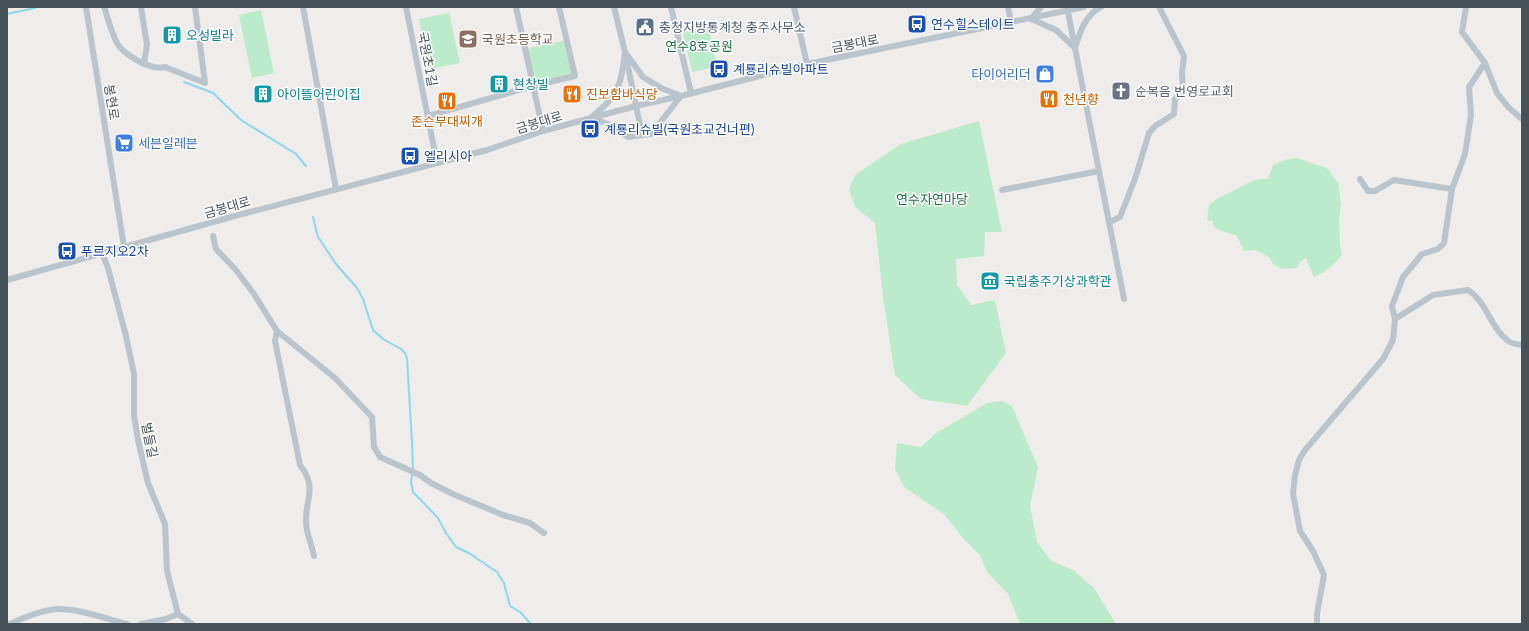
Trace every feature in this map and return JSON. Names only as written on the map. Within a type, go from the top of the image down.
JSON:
[{"type":"street","name":"봉현로","points":[[86,7],[124,247]]},
{"type":"street","points":[[104,7],[117,44],[133,58],[144,64],[160,69],[165,68],[205,83],[195,7]]},
{"type":"street","points":[[143,7],[147,45],[144,64]]},
{"type":"street","points":[[304,7],[336,189]]},
{"type":"street","name":"국원초1길","points":[[406,7],[437,163]]},
{"type":"street","points":[[516,7],[543,131]]},
{"type":"street","points":[[428,116],[533,86],[575,76],[560,7]]},
{"type":"street","points":[[614,7],[642,135]]},
{"type":"street","points":[[671,7],[691,94]]},
{"type":"street","points":[[794,7],[807,64]]},
{"type":"street","points":[[1008,7],[1011,23]]},
{"type":"street","points":[[1041,7],[1031,19],[1056,30],[1075,48]]},
{"type":"street","name":"금봉대로","points":[[7,280],[231,216],[487,150],[543,131],[636,106],[691,94],[807,64],[1031,19],[1068,9],[1084,7]]},
{"type":"street","points":[[1075,48],[1082,26],[1097,9],[1101,7]]},
{"type":"street","points":[[1110,222],[1120,217],[1135,179],[1149,133],[1155,126],[1174,114],[1175,99],[1183,90],[1182,72],[1184,56],[1159,7]]},
{"type":"street","points":[[1466,7],[1462,32],[1485,63],[1497,93],[1508,107],[1522,119]]},
{"type":"street","points":[[1068,9],[1124,299]]},
{"type":"street","points":[[625,52],[643,77],[660,88],[681,96],[651,134],[628,137],[608,124],[591,118],[615,94],[623,68],[625,52]]},
{"type":"street","points":[[1317,624],[1317,614],[1324,575],[1313,551],[1300,531],[1293,494],[1295,474],[1299,460],[1305,450],[1383,359],[1393,340],[1395,319],[1392,306],[1403,277],[1422,254],[1438,249],[1444,242],[1452,189],[1465,154],[1471,115],[1469,87],[1485,63]]},
{"type":"street","points":[[1002,190],[1099,171]]},
{"type":"street","points":[[1360,178],[1368,191],[1375,191],[1386,183],[1394,180],[1452,189]]},
{"type":"street","points":[[213,236],[216,249],[236,270],[254,294],[277,331],[335,378],[372,417],[374,447],[380,456],[416,473],[455,495],[503,515],[530,524],[544,532]]},
{"type":"street","name":"벌들길","points":[[102,253],[108,268],[126,336],[134,374],[134,415],[138,440],[148,483],[165,524],[167,571],[178,614]]},
{"type":"street","points":[[1395,319],[1433,295],[1468,290],[1480,301],[1497,328],[1507,340],[1522,345]]},
{"type":"street","points":[[277,331],[275,341],[300,465],[306,474],[309,484],[310,496],[306,523],[314,556]]},
{"type":"street","points":[[10,624],[24,617],[57,609],[79,612],[127,624]]},
{"type":"street","points":[[141,624],[166,619],[178,614],[192,624]]},
{"type":"green space","points":[[261,10],[274,73],[252,78],[239,15]]},
{"type":"green space","points":[[449,13],[460,63],[429,69],[419,19]]},
{"type":"green space","name":"연수8호공원","points":[[708,26],[717,66],[693,72],[683,33]]},
{"type":"green space","points":[[565,40],[573,73],[571,76],[536,83],[533,81],[526,49]]},
{"type":"green space","name":"연수자연마당","points":[[979,121],[1002,232],[985,232],[984,256],[956,259],[957,285],[971,305],[995,300],[1006,353],[967,406],[921,399],[895,375],[883,297],[875,223],[855,207],[849,189],[855,175],[901,144]]},
{"type":"green space","points":[[1296,158],[1327,168],[1338,183],[1341,204],[1339,219],[1342,255],[1330,268],[1314,277],[1306,258],[1300,262],[1297,268],[1281,269],[1273,264],[1270,258],[1256,250],[1244,251],[1237,236],[1219,230],[1213,226],[1213,221],[1207,220],[1209,205],[1217,199],[1258,179],[1268,179],[1273,165],[1284,160]]},
{"type":"green space","points":[[1002,401],[1012,406],[1038,467],[1030,506],[1037,542],[1051,561],[1073,570],[1094,588],[1116,624],[1020,624],[1008,594],[987,572],[980,555],[962,537],[944,514],[904,487],[895,469],[897,443],[921,447],[936,433],[987,403]]},
{"type":"waterway","points":[[7,14],[35,8]]},
{"type":"waterway","points":[[184,82],[213,93],[241,120],[296,154],[306,166]]},
{"type":"waterway","points":[[313,217],[318,237],[336,264],[357,288],[363,299],[373,330],[383,339],[401,349],[407,358],[413,470],[411,482],[413,492],[438,518],[456,547],[469,553],[497,572],[504,583],[510,606],[520,612],[531,624]]},
{"type":"place","name":"연수힐스테이트","points":[[917,24]]},
{"type":"place","name":"충청지방통계청 충주사무소","points":[[645,27]]},
{"type":"place","name":"오성빌라","points":[[172,35]]},
{"type":"place","name":"국원초등학교","points":[[468,39]]},
{"type":"place","name":"계룡리슈빌아파트","points":[[719,69]]},
{"type":"place","name":"타이어리더","points":[[1045,74]]},
{"type":"place","name":"현창빌","points":[[499,84]]},
{"type":"place","name":"순복음 번영로교회","points":[[1121,91]]},
{"type":"place","name":"아이뜰어린이집","points":[[263,94]]},
{"type":"place","name":"진보함바식당","points":[[572,94]]},
{"type":"place","name":"천년향","points":[[1049,99]]},
{"type":"place","name":"존슨부대찌개","points":[[447,101]]},
{"type":"place","name":"계룡리슈빌(국원초교건너편)","points":[[590,129]]},
{"type":"place","name":"세븐일레븐","points":[[124,143]]},
{"type":"place","name":"엘리시아","points":[[410,156]]},
{"type":"place","name":"푸르지오2차","points":[[67,251]]},
{"type":"place","name":"국립충주기상과학관","points":[[990,281]]}]
